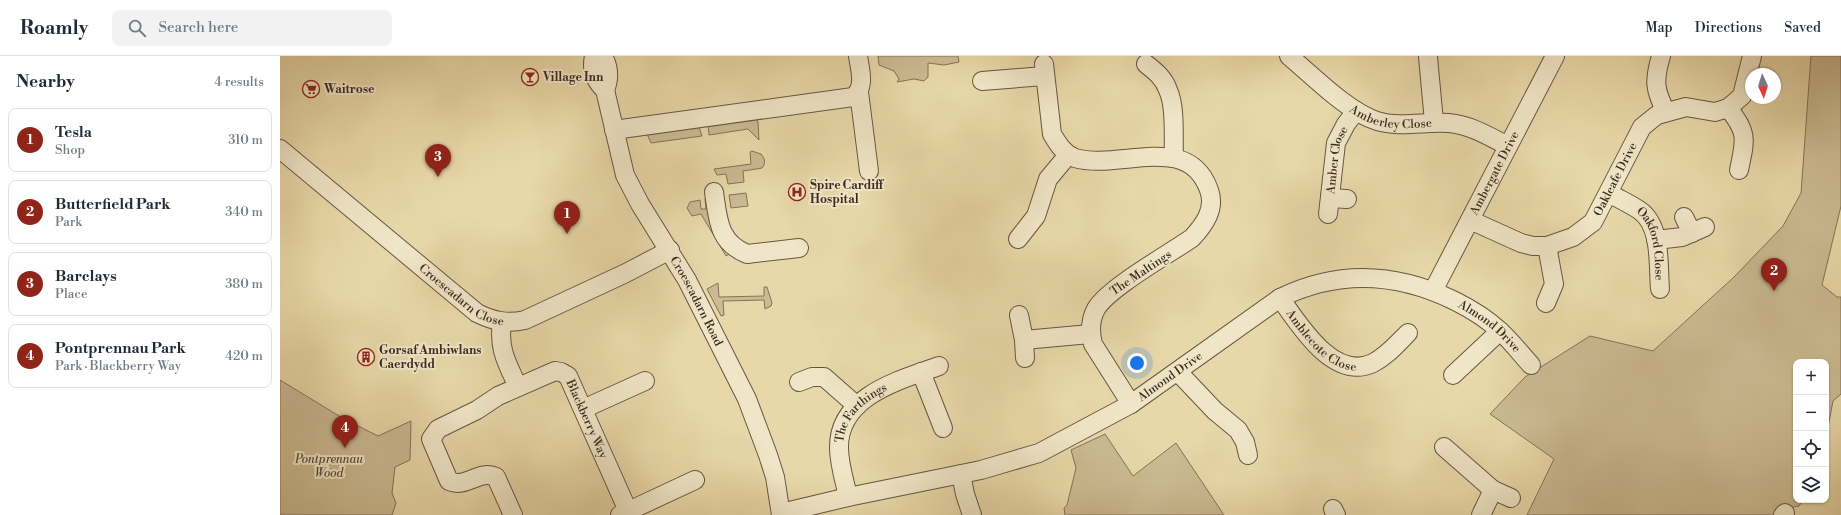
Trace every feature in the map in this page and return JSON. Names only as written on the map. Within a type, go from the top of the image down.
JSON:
[{"type":"street","name":"Croescadarn Road","points":[[594,56],[592,66],[597,82],[605,90],[625,175],[631,188],[688,280],[748,399],[768,456],[781,514]]},
{"type":"street","name":"Croescadarn Road","points":[[603,56],[608,64],[609,81],[605,90]]},
{"type":"street","points":[[858,56],[861,85],[859,92],[869,171]]},
{"type":"street","name":"Amberley Close","points":[[1289,56],[1356,111],[1378,121],[1392,124],[1434,122],[1464,125],[1508,146]]},
{"type":"street","points":[[1428,56],[1434,122]]},
{"type":"street","name":"Ambergate Drive","points":[[1433,291],[1555,56]]},
{"type":"street","points":[[1661,56],[1655,78],[1656,90],[1666,112]]},
{"type":"street","points":[[1739,170],[1745,140],[1739,121],[1728,108],[1742,96],[1752,56]]},
{"type":"street","points":[[1158,68],[1169,90],[1174,158]]},
{"type":"street","points":[[982,81],[1044,70],[1052,134],[1057,143],[1068,155],[1048,179],[1040,209],[1018,239]]},
{"type":"street","points":[[614,130],[853,97],[859,92]]},
{"type":"street","name":"Oakleafe Drive","points":[[1470,220],[1521,243],[1547,246],[1573,237],[1593,222],[1609,194],[1632,144],[1642,127],[1657,115],[1686,107],[1715,112],[1728,108]]},
{"type":"street","name":"Amber Close","points":[[1335,204],[1336,143],[1346,124],[1356,111]]},
{"type":"street","name":"Croescadarn Close","points":[[280,149],[477,313],[489,319],[502,322],[525,320],[626,273],[670,250]]},
{"type":"street","name":"The Maltings","points":[[1068,155],[1076,158],[1096,160],[1162,156],[1186,161],[1197,168],[1205,179],[1210,193],[1209,216],[1203,226],[1192,238],[1103,300],[1093,316],[1090,334]]},
{"type":"street","points":[[714,192],[721,232],[733,246],[740,251],[747,254],[799,248]]},
{"type":"street","name":"Oakford Close","points":[[1609,194],[1640,211],[1650,222],[1665,278]]},
{"type":"street","points":[[1656,240],[1682,238],[1699,230],[1684,217]]},
{"type":"street","points":[[1546,303],[1561,286],[1547,246]]},
{"type":"street","name":"Almond Drive","points":[[781,514],[848,497],[980,470],[1039,453],[1131,404],[1280,298],[1300,288],[1321,282],[1363,277],[1384,279],[1433,291],[1466,307],[1500,331],[1531,365]]},
{"type":"street","name":"Amblecote Close","points":[[1280,298],[1308,338],[1321,350],[1349,366],[1362,366],[1372,363],[1389,352],[1408,333]]},
{"type":"street","points":[[1019,314],[1024,340],[1025,358]]},
{"type":"street","points":[[502,322],[500,343],[502,352],[518,387]]},
{"type":"street","points":[[1453,375],[1500,331]]},
{"type":"street","points":[[1024,340],[1090,334],[1096,351],[1131,404]]},
{"type":"street","name":"The Farthings","points":[[848,497],[839,448],[843,426],[857,406],[888,385],[905,377],[939,366]]},
{"type":"street","name":"Blackberry Way","points":[[513,515],[496,477],[490,474],[462,483],[455,484],[449,481],[431,439],[438,429],[518,387],[555,371],[561,372],[568,376],[624,513]]},
{"type":"street","points":[[921,372],[943,428]]},
{"type":"street","points":[[1178,372],[1216,411],[1238,430],[1245,442],[1248,455]]},
{"type":"street","points":[[799,382],[812,377],[824,377],[857,406]]},
{"type":"street","points":[[582,409],[645,381]]},
{"type":"street","points":[[1444,447],[1493,490],[1511,498]]},
{"type":"street","points":[[961,474],[965,494],[972,515]]},
{"type":"street","points":[[624,513],[695,480]]},
{"type":"street","points":[[1481,515],[1493,490]]},
{"type":"green space","points":[[878,56],[958,56],[959,62],[944,65],[928,63],[928,77],[924,81],[914,79],[897,82],[899,79],[894,71],[879,65]]},
{"type":"green space","points":[[1811,56],[1841,56],[1841,206],[1822,285],[1837,297],[1841,297],[1841,394],[1833,401],[1829,422],[1829,359],[1793,359],[1793,503],[1801,503],[1799,506],[1778,510],[1773,515],[1527,515],[1554,459],[1490,414],[1525,377],[1590,336],[1653,351],[1734,277],[1783,226],[1801,193]]},
{"type":"green space","points":[[756,119],[758,122],[759,140],[748,129],[709,135],[708,125]]},
{"type":"green space","points":[[699,127],[702,136],[651,143],[646,132]]},
{"type":"green space","points":[[752,151],[761,154],[764,159],[764,164],[762,168],[743,171],[744,182],[728,184],[726,174],[717,175],[714,169],[751,164],[750,152]]},
{"type":"green space","points":[[746,193],[748,206],[731,208],[729,195]]},
{"type":"green space","points":[[705,199],[708,199],[735,251],[726,256],[701,214],[692,216],[687,208],[690,202],[700,200],[701,209],[706,209]]},
{"type":"green space","points":[[718,283],[719,297],[764,296],[764,287],[767,287],[772,303],[771,306],[765,309],[764,300],[723,301],[724,315],[721,316],[707,289]]},
{"type":"green space","name":"Pontprennau Wood","points":[[280,380],[344,419],[378,436],[411,421],[410,460],[395,467],[392,493],[396,503],[392,515],[280,515]]},
{"type":"green space","points":[[1105,434],[1133,476],[1176,443],[1224,515],[1065,515],[1064,508],[1067,505],[1076,468],[1071,450]]},
{"type":"place","name":"Village Inn","points":[[530,77]]},
{"type":"place","name":"Waitrose","points":[[311,89]]},
{"type":"place","name":"Barclays","points":[[438,177]]},
{"type":"place","name":"Spire Cardiff Hospital","points":[[797,192]]},
{"type":"place","name":"Tesla","points":[[567,234]]},
{"type":"place","name":"Butterfield Park","points":[[1774,291]]},
{"type":"place","name":"Gorsaf Ambiwlans Caerdydd","points":[[366,357]]},
{"type":"place","name":"Pontprennau Park","points":[[345,448]]}]
